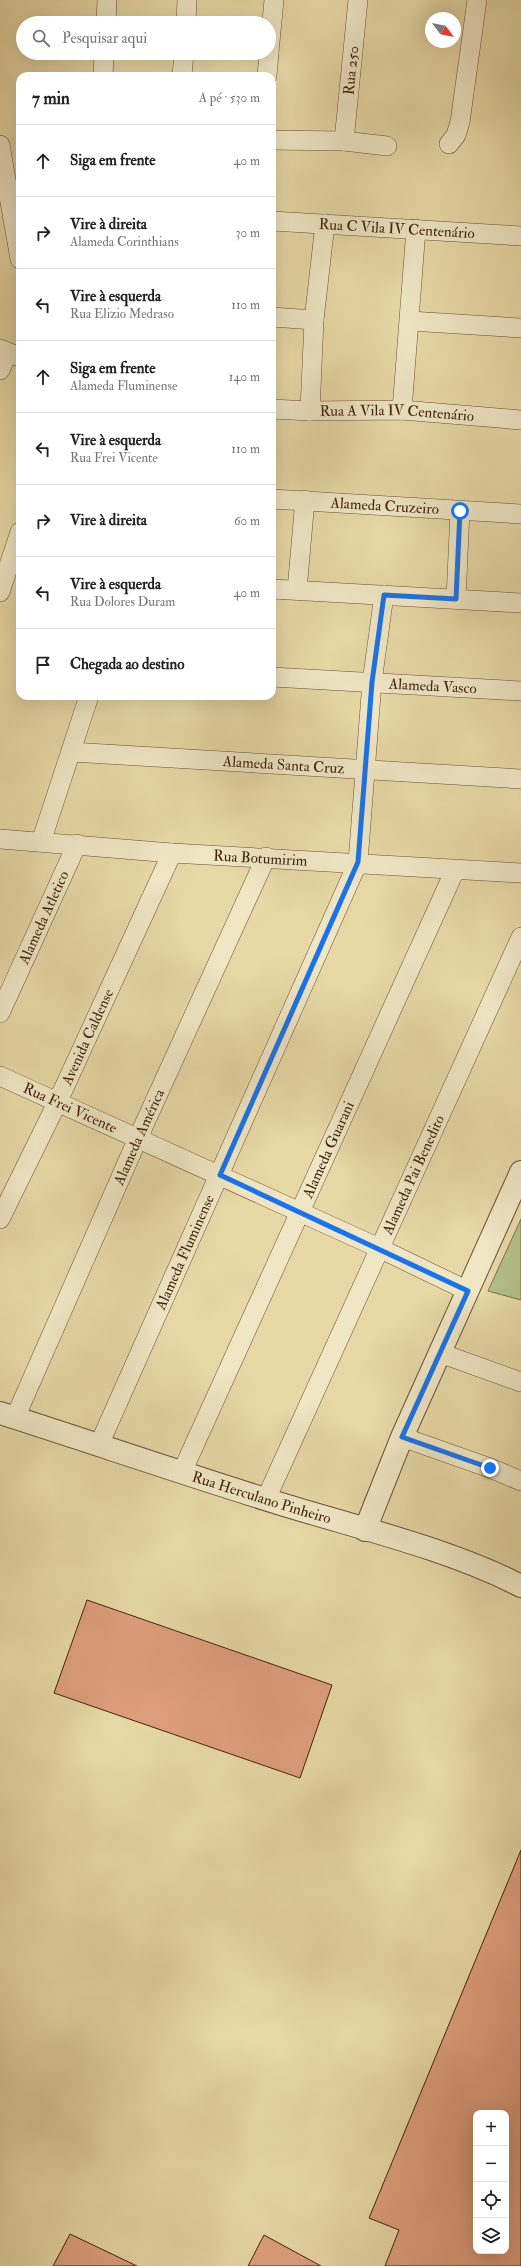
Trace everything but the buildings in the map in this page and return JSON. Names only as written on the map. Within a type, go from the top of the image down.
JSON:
[{"type":"street","points":[[106,16],[107,0]]},
{"type":"street","points":[[186,16],[187,0]]},
{"type":"street","points":[[272,16],[274,0]]},
{"type":"street","name":"Rua 250","points":[[344,141],[358,0]]},
{"type":"street","points":[[449,144],[456,135],[460,122],[477,0]]},
{"type":"street","points":[[103,72],[104,60]]},
{"type":"street","points":[[182,72],[183,60]]},
{"type":"street","points":[[266,72],[268,60]]},
{"type":"street","points":[[276,140],[344,141],[387,146]]},
{"type":"street","points":[[0,146],[16,237]]},
{"type":"street","name":"Rua C Vila IV Centenário","points":[[276,221],[521,236]]},
{"type":"street","points":[[310,411],[314,320],[325,224]]},
{"type":"street","points":[[402,410],[416,229]]},
{"type":"street","points":[[276,317],[314,320]]},
{"type":"street","points":[[410,321],[521,328]]},
{"type":"street","points":[[0,370],[9,353]]},
{"type":"street","name":"Rua A Vila IV Centenário","points":[[276,409],[310,411],[402,410],[521,420]]},
{"type":"street","name":"Alameda Cruzeiro","points":[[276,499],[521,514]]},
{"type":"street","points":[[297,590],[305,500]]},
{"type":"street","points":[[456,599],[460,511]]},
{"type":"street","points":[[0,592],[16,544]]},
{"type":"street","points":[[276,589],[521,603]]},
{"type":"street","name":"Alameda Fluminense","points":[[99,1445],[358,862],[372,682],[384,595]]},
{"type":"street","name":"Alameda Vasco","points":[[276,677],[521,692]]},
{"type":"street","points":[[41,842],[88,700]]},
{"type":"street","name":"Alameda Santa Cruz","points":[[71,752],[521,779]]},
{"type":"street","name":"Rua Botumirim","points":[[0,840],[77,844],[172,853],[358,862],[455,870],[521,873]]},
{"type":"street","name":"Alameda Atletico","points":[[0,1013],[77,844]]},
{"type":"street","name":"Avenida Caldense","points":[[0,1219],[58,1102],[172,853]]},
{"type":"street","name":"Alameda América","points":[[8,1416],[138,1138],[266,857]]},
{"type":"street","name":"Alameda Guarani","points":[[182,1472],[455,870]]},
{"type":"street","name":"Alameda Pai Benedito","points":[[266,1500],[521,937]]},
{"type":"street","name":"Rua Frei Vicente","points":[[0,1076],[301,1212],[468,1291]]},
{"type":"street","points":[[365,1530],[402,1437],[521,1172]]},
{"type":"street","points":[[440,1353],[521,1382]]},
{"type":"street","name":"Rua Herculano Pinheiro","points":[[8,1416],[471,1565],[521,1586]]},
{"type":"street","points":[[402,1437],[490,1468],[521,1481]]},
{"type":"green space","points":[[521,1219],[521,1300],[488,1291]]},
{"type":"route","points":[[460,511],[456,599],[384,595],[372,682],[358,862],[220,1175],[379,1248],[468,1291],[402,1437],[490,1468]]}]
